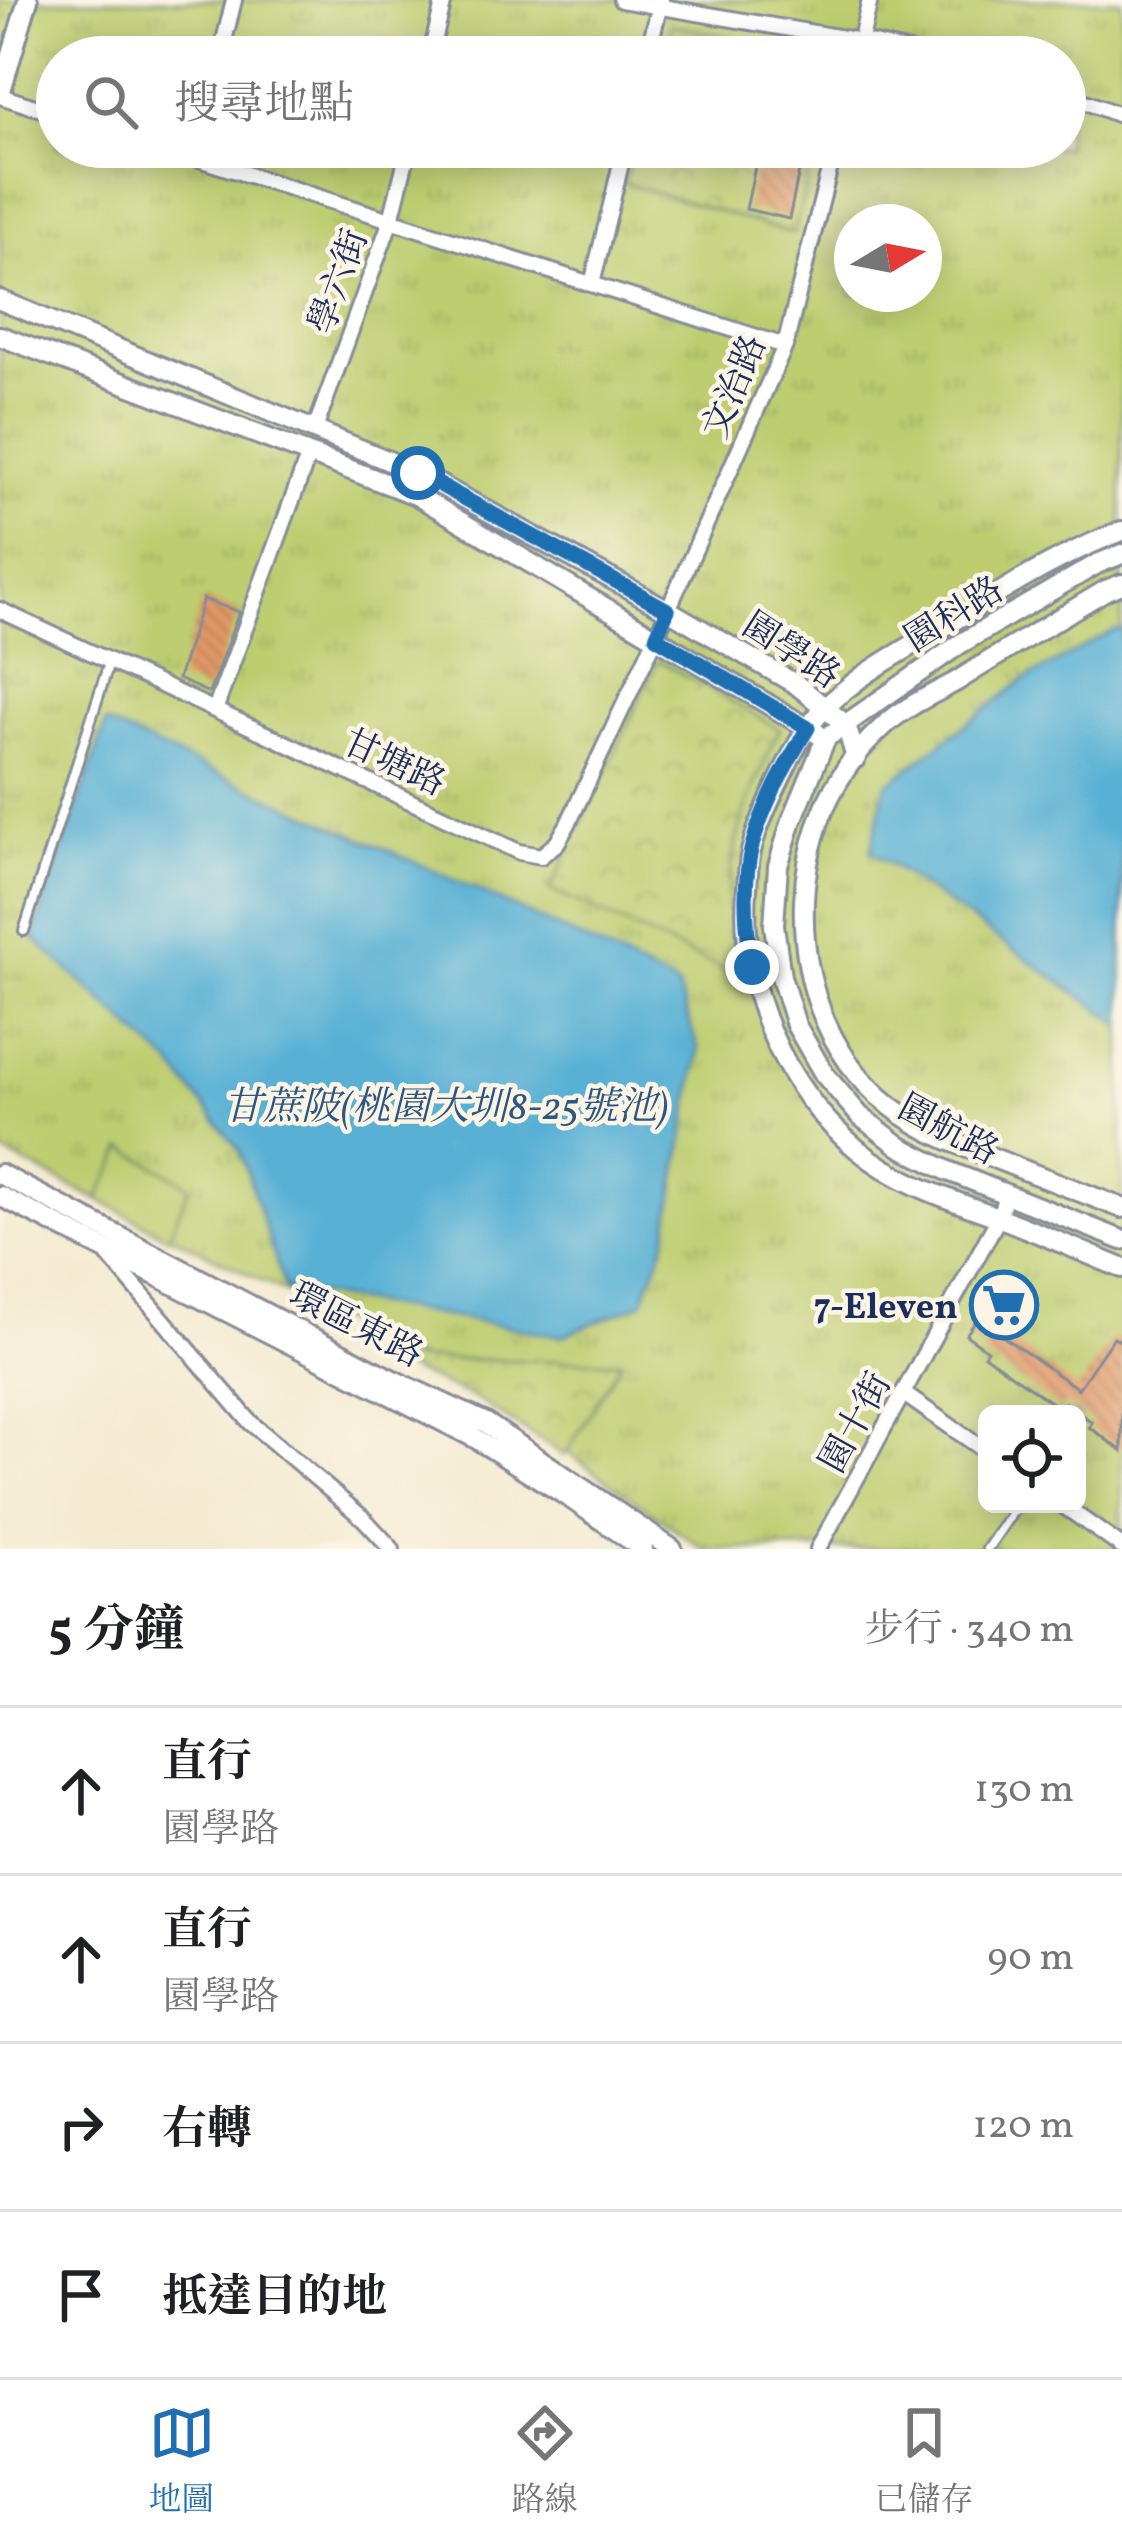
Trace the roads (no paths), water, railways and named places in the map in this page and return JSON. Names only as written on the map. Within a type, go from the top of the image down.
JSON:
[{"type":"street","points":[[28,0],[0,95],[36,107]]},
{"type":"street","points":[[225,36],[234,0]]},
{"type":"street","points":[[435,36],[444,0]]},
{"type":"street","points":[[621,0],[834,36]]},
{"type":"street","points":[[862,36],[870,0]]},
{"type":"street","points":[[652,36],[660,4]]},
{"type":"street","points":[[1086,102],[1122,116]]},
{"type":"street","points":[[240,168],[785,346]]},
{"type":"street","name":"學六街","points":[[314,432],[391,220],[404,168]]},
{"type":"street","points":[[592,284],[621,168]]},
{"type":"street","name":"文治路","points":[[656,637],[785,346],[830,168]]},
{"type":"street","name":"園學路","points":[[0,300],[418,473],[797,685],[846,725],[856,758]]},
{"type":"street","name":"園學路","points":[[0,336],[416,495],[856,758]]},
{"type":"street","points":[[215,710],[309,454]]},
{"type":"street","points":[[1122,531],[1015,583],[860,677],[808,728],[788,760],[752,846],[747,930],[759,1000],[770,1030],[791,1074],[827,1122],[896,1177],[1122,1268]]},
{"type":"street","name":"園科路","points":[[826,738],[960,644],[1122,554]]},
{"type":"street","points":[[1122,584],[888,722],[835,782],[812,843],[803,934],[821,1017],[843,1056],[899,1113],[942,1138],[1122,1208]]},
{"type":"street","name":"甘塘路","points":[[0,610],[519,852],[541,856],[557,843],[568,824],[656,637]]},
{"type":"street","name":"園航路","points":[[826,738],[778,866],[774,925],[781,977],[796,1025],[824,1074],[860,1116],[901,1147],[1122,1240]]},
{"type":"street","name":"環區東路","points":[[0,1174],[393,1380],[486,1423],[672,1549]]},
{"type":"street","name":"園十街","points":[[818,1549],[999,1217],[1006,1194]]},
{"type":"street","name":"環區東路","points":[[0,1196],[475,1438],[643,1549]]},
{"type":"street","points":[[101,1247],[251,1423],[364,1519],[392,1549]]},
{"type":"street","points":[[904,1394],[978,1446]]},
{"type":"street","points":[[1074,1513],[1122,1547]]},
{"type":"lane","points":[[24,931],[110,661]]},
{"type":"lane","points":[[987,1549],[1012,1513]]},
{"type":"water","points":[[1122,629],[1122,1025],[871,851],[886,785],[1024,680]]},
{"type":"water","name":"甘蔗陂(桃園大圳8-25號池)","points":[[106,723],[677,986],[699,1050],[666,1241],[642,1303],[562,1336],[285,1289],[240,1151],[172,1065],[32,937]]},
{"type":"place","name":"7-Eleven","points":[[1004,1305]]}]
